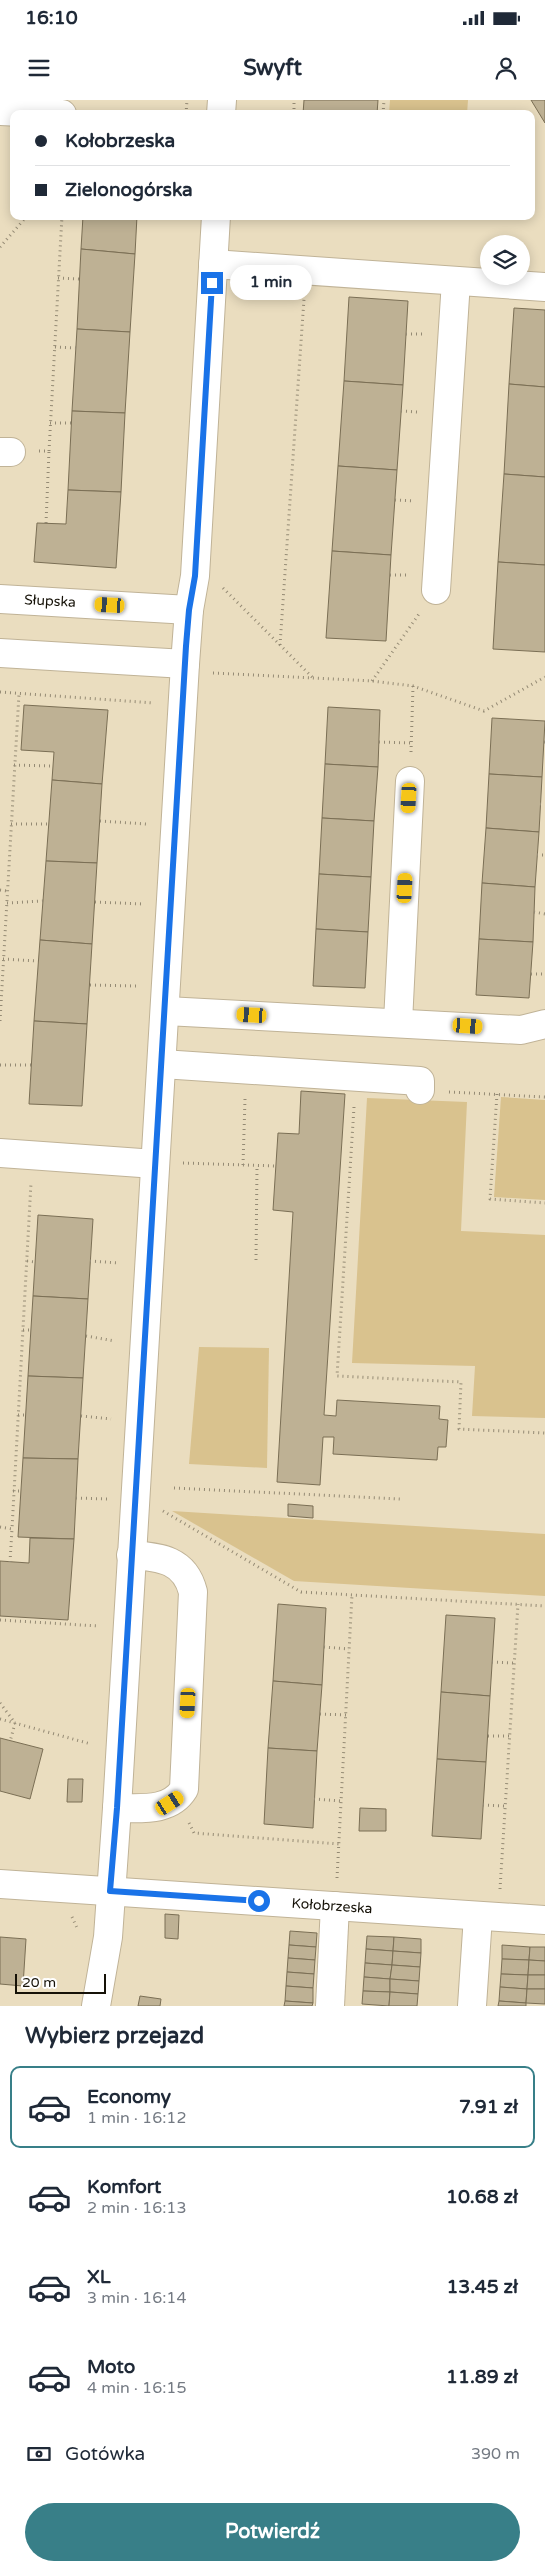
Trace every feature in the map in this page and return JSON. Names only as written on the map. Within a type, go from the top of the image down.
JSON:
[{"type":"street","points":[[96,2006],[108,1937],[131,1555],[168,1164],[162,1064],[198,668],[189,610],[195,576],[216,220]]},
{"type":"street","points":[[213,264],[545,287]]},
{"type":"street","points":[[436,590],[456,281]]},
{"type":"street","name":"Słupska","points":[[0,599],[189,610]]},
{"type":"street","points":[[0,653],[198,668]]},
{"type":"street","points":[[398,1022],[410,781]]},
{"type":"street","points":[[166,1011],[521,1030],[545,1024]]},
{"type":"street","points":[[162,1064],[420,1081],[420,1090]]},
{"type":"street","points":[[0,1153],[168,1164]]},
{"type":"street","points":[[117,1808],[154,1808],[179,1798],[184,1790],[193,1592],[190,1580],[182,1568],[152,1556],[131,1555]]},
{"type":"street","name":"Kołobrzeska","points":[[0,1884],[545,1920]]},
{"type":"street","points":[[330,2006],[336,1906]]},
{"type":"street","points":[[472,2006],[488,1916]]},
{"type":"path","points":[[0,247],[24,220]]},
{"type":"path","points":[[46,523],[62,220]]},
{"type":"path","points":[[280,645],[306,270]]},
{"type":"path","points":[[58,278],[80,279]]},
{"type":"path","points":[[55,347],[76,348]]},
{"type":"path","points":[[50,424],[72,423]]},
{"type":"path","points":[[6,452],[49,451]]},
{"type":"path","points":[[220,585],[314,679]]},
{"type":"path","points":[[372,681],[436,590]]},
{"type":"path","points":[[198,668],[314,679],[372,681],[413,686],[484,712],[545,677]]},
{"type":"path","points":[[410,781],[413,686]]},
{"type":"path","points":[[0,692],[160,703]]},
{"type":"path","points":[[0,1021],[19,694]]},
{"type":"path","points":[[379,742],[411,743]]},
{"type":"path","points":[[14,766],[53,766]]},
{"type":"path","points":[[100,822],[147,824]]},
{"type":"path","points":[[11,824],[49,824]]},
{"type":"path","points":[[537,855],[545,855]]},
{"type":"path","points":[[0,890],[7,890]]},
{"type":"path","points":[[7,903],[43,901]]},
{"type":"path","points":[[95,902],[151,905]]},
{"type":"path","points":[[534,912],[545,914]]},
{"type":"path","points":[[3,959],[38,961]]},
{"type":"path","points":[[531,974],[545,974]]},
{"type":"path","points":[[90,985],[137,986]]},
{"type":"path","points":[[0,1065],[31,1065]]},
{"type":"path","points":[[243,1166],[246,1091]]},
{"type":"path","points":[[497,1094],[490,1199],[545,1203]]},
{"type":"path","points":[[355,1097],[337,1376],[461,1382],[459,1429],[545,1433]]},
{"type":"path","points":[[10,1562],[33,1155]]},
{"type":"path","points":[[168,1164],[276,1166]]},
{"type":"path","points":[[256,1260],[257,1166]]},
{"type":"path","points":[[27,1261],[36,1262]]},
{"type":"path","points":[[90,1261],[128,1264]]},
{"type":"path","points":[[22,1330],[31,1330]]},
{"type":"path","points":[[86,1336],[124,1342]]},
{"type":"path","points":[[18,1415],[26,1415]]},
{"type":"path","points":[[81,1416],[119,1420]]},
{"type":"path","points":[[174,1488],[401,1499]]},
{"type":"path","points":[[14,1491],[21,1491]]},
{"type":"path","points":[[76,1498],[113,1499]]},
{"type":"path","points":[[0,1527],[12,1529]]},
{"type":"path","points":[[336,1906],[352,1595]]},
{"type":"path","points":[[488,1916],[505,1806],[518,1604]]},
{"type":"path","points":[[0,1620],[103,1626]]},
{"type":"path","points":[[324,1647],[349,1649]]},
{"type":"path","points":[[492,1662],[514,1663]]},
{"type":"path","points":[[0,1702],[15,1723]]},
{"type":"path","points":[[320,1714],[346,1715]]},
{"type":"path","points":[[0,1719],[97,1746]]},
{"type":"path","points":[[10,1742],[15,1723]]},
{"type":"path","points":[[488,1736],[510,1736]]},
{"type":"path","points":[[179,1798],[194,1833],[339,1844]]},
{"type":"path","points":[[314,1798],[341,1801]]},
{"type":"path","points":[[483,1805],[505,1806]]},
{"type":"shaded area","points":[[390,100],[468,100],[467,110],[389,110]]},
{"type":"shaded area","points":[[501,1097],[545,1100],[545,1200],[494,1197]]},
{"type":"shaded area","points":[[367,1098],[467,1102],[461,1231],[545,1235],[545,1418],[472,1416],[475,1366],[352,1363]]},
{"type":"shaded area","points":[[199,1347],[269,1348],[267,1468],[189,1464]]},
{"type":"shaded area","points":[[172,1511],[545,1534],[545,1596],[294,1581]]},
{"type":"building","points":[[304,100],[378,100],[377,110],[303,110]]},
{"type":"building","points":[[531,100],[545,100],[545,123]]},
{"type":"building","points":[[83,220],[137,220],[135,254],[81,249]]},
{"type":"building","points":[[81,249],[135,254],[130,332],[77,329]]},
{"type":"building","points":[[349,297],[408,301],[403,385],[344,381]]},
{"type":"building","points":[[514,308],[545,310],[545,387],[509,384]]},
{"type":"building","points":[[77,329],[130,332],[125,413],[72,411]]},
{"type":"building","points":[[344,381],[403,385],[397,470],[338,466]]},
{"type":"building","points":[[509,384],[545,387],[545,477],[504,474]]},
{"type":"building","points":[[72,411],[125,413],[121,492],[68,490]]},
{"type":"building","points":[[338,466],[397,470],[391,555],[332,551]]},
{"type":"building","points":[[504,474],[545,477],[545,565],[498,562]]},
{"type":"building","points":[[68,490],[121,492],[116,568],[34,562],[37,523],[66,524]]},
{"type":"building","points":[[332,551],[391,555],[386,641],[326,638]]},
{"type":"building","points":[[498,562],[545,565],[545,652],[493,649]]},
{"type":"building","points":[[24,705],[108,710],[102,784],[52,780],[54,752],[21,750]]},
{"type":"building","points":[[328,707],[380,710],[378,767],[325,764]]},
{"type":"building","points":[[492,718],[545,721],[542,777],[489,774]]},
{"type":"building","points":[[325,764],[378,767],[374,821],[322,818]]},
{"type":"building","points":[[489,774],[542,777],[539,832],[486,828]]},
{"type":"building","points":[[52,780],[102,784],[97,863],[46,861]]},
{"type":"building","points":[[322,818],[374,821],[371,877],[319,874]]},
{"type":"building","points":[[486,828],[539,832],[535,887],[482,883]]},
{"type":"building","points":[[46,861],[97,863],[92,944],[40,940]]},
{"type":"building","points":[[319,874],[371,877],[368,932],[316,929]]},
{"type":"building","points":[[482,883],[535,887],[533,942],[479,939]]},
{"type":"building","points":[[316,929],[368,932],[365,988],[313,986]]},
{"type":"building","points":[[479,939],[533,942],[529,998],[476,995]]},
{"type":"building","points":[[40,940],[92,944],[87,1024],[34,1021]]},
{"type":"building","points":[[34,1021],[87,1024],[82,1106],[29,1104]]},
{"type":"building","points":[[301,1091],[345,1094],[324,1415],[336,1416],[337,1400],[440,1406],[439,1419],[448,1420],[446,1447],[438,1447],[437,1460],[333,1454],[334,1437],[323,1437],[320,1485],[277,1482],[293,1212],[273,1210],[278,1133],[299,1134]]},
{"type":"building","points":[[38,1215],[93,1219],[88,1299],[33,1296]]},
{"type":"building","points":[[33,1296],[88,1299],[83,1378],[28,1376]]},
{"type":"building","points":[[28,1376],[83,1378],[78,1459],[23,1458]]},
{"type":"building","points":[[23,1458],[78,1459],[74,1539],[18,1537]]},
{"type":"building","points":[[288,1504],[313,1506],[313,1518],[288,1516]]},
{"type":"building","points":[[30,1538],[74,1539],[68,1620],[0,1616],[0,1561],[29,1563]]},
{"type":"building","points":[[278,1604],[326,1608],[322,1685],[273,1681]]},
{"type":"building","points":[[446,1615],[495,1618],[490,1696],[441,1692]]},
{"type":"building","points":[[273,1681],[322,1685],[317,1751],[268,1748]]},
{"type":"building","points":[[441,1692],[490,1696],[486,1762],[437,1759]]},
{"type":"building","points":[[0,1738],[43,1749],[30,1799],[0,1791]]},
{"type":"building","points":[[268,1748],[317,1751],[313,1828],[264,1824]]},
{"type":"building","points":[[437,1759],[486,1762],[481,1839],[432,1836]]},
{"type":"building","points":[[68,1779],[83,1779],[82,1802],[67,1802]]},
{"type":"building","points":[[360,1808],[386,1809],[386,1831],[359,1831]]},
{"type":"building","points":[[165,1914],[179,1915],[178,1939],[165,1938]]},
{"type":"building","points":[[290,1931],[317,1933],[316,1947],[289,1945]]},
{"type":"building","points":[[367,1936],[394,1937],[393,1951],[366,1949]]},
{"type":"building","points":[[0,1937],[26,1939],[23,1986],[0,1984]]},
{"type":"building","points":[[394,1937],[421,1939],[421,1953],[393,1951]]},
{"type":"building","points":[[289,1945],[316,1947],[315,1960],[288,1958]]},
{"type":"building","points":[[502,1945],[530,1947],[529,1960],[502,1959]]},
{"type":"building","points":[[530,1947],[545,1947],[545,1961],[529,1960]]},
{"type":"building","points":[[366,1949],[393,1951],[392,1965],[365,1963]]},
{"type":"building","points":[[393,1951],[421,1953],[420,1967],[392,1965]]},
{"type":"building","points":[[288,1958],[315,1960],[314,1974],[287,1972]]},
{"type":"building","points":[[502,1959],[529,1960],[528,1975],[501,1974]]},
{"type":"building","points":[[529,1960],[545,1961],[545,1975],[528,1975]]},
{"type":"building","points":[[365,1963],[392,1965],[390,1979],[364,1977]]},
{"type":"building","points":[[392,1965],[420,1967],[419,1981],[390,1979]]},
{"type":"building","points":[[287,1972],[314,1974],[313,1988],[286,1986]]},
{"type":"building","points":[[501,1974],[528,1975],[527,1989],[500,1987]]},
{"type":"building","points":[[528,1975],[545,1975],[545,1989],[527,1989]]},
{"type":"building","points":[[364,1977],[390,1979],[390,1992],[363,1991]]},
{"type":"building","points":[[390,1979],[419,1981],[418,1994],[390,1992]]},
{"type":"building","points":[[286,1986],[313,1988],[313,2003],[285,2001]]},
{"type":"building","points":[[500,1987],[527,1989],[526,2003],[499,2001]]},
{"type":"building","points":[[527,1989],[545,1989],[545,2004],[526,2003]]},
{"type":"building","points":[[363,1991],[390,1992],[389,2006],[362,2004]]},
{"type":"building","points":[[390,1992],[418,1994],[417,2006],[389,2006]]},
{"type":"building","points":[[140,1996],[161,1999],[160,2006],[138,2006]]},
{"type":"building","points":[[285,2001],[313,2003],[312,2006],[284,2006]]},
{"type":"building","points":[[499,2001],[526,2003],[526,2006],[498,2006]]},
{"type":"route","points":[[212,283],[195,576],[189,610],[186,646],[166,1011],[132,1536],[117,1808],[110,1891],[259,1901]]}]
